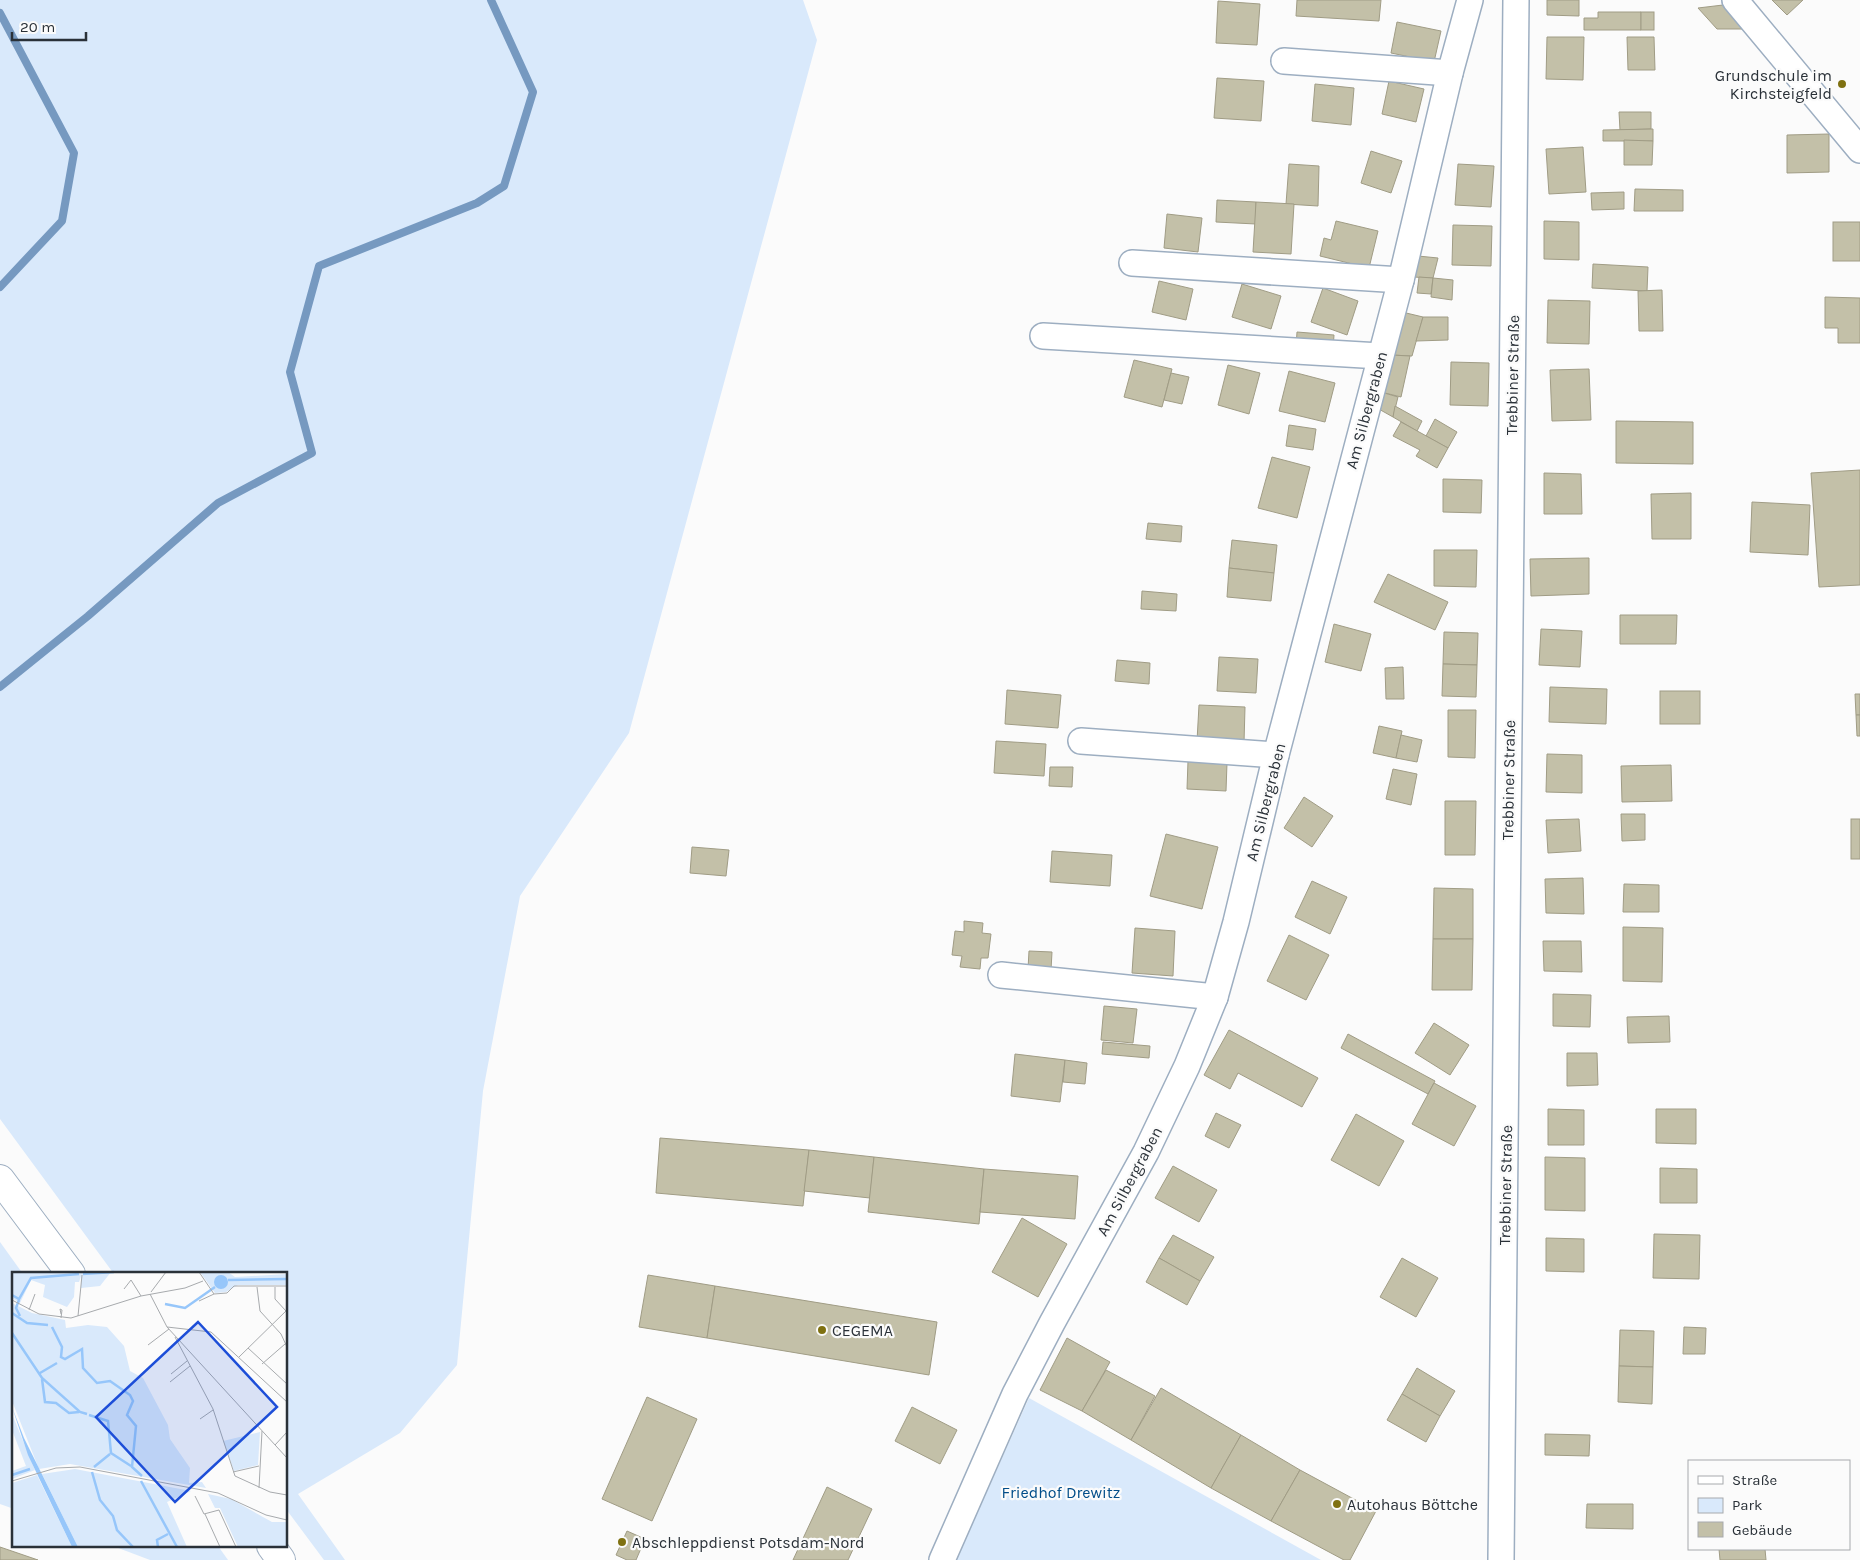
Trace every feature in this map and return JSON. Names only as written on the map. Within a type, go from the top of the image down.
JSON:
[{"type":"main road","points":[[0,1179],[69,1272]]},
{"type":"main road","points":[[272,1548],[281,1560]]},
{"type":"street","name":"Am Silbergraben","points":[[942,1560],[1015,1394],[1052,1322],[1146,1152],[1187,1066],[1215,997],[1236,922],[1276,755],[1401,280],[1450,73],[1470,0]]},
{"type":"street","name":"Trebbiner Straße","points":[[1501,1560],[1516,0]]},
{"type":"street","points":[[1735,0],[1860,150]]},
{"type":"street","points":[[1284,61],[1450,73]]},
{"type":"street","points":[[1132,264],[1401,280]]},
{"type":"street","points":[[1043,336],[1380,356]]},
{"type":"street","points":[[1080,741],[1276,755]]},
{"type":"street","points":[[1001,975],[1215,997]]},
{"type":"green space","points":[[0,0],[803,0],[817,40],[629,733],[520,896],[483,1091],[457,1365],[400,1433],[298,1494],[345,1560],[324,1560],[288,1512],[288,1272],[113,1272],[0,1119]]},
{"type":"green space","points":[[0,1242],[22,1272],[12,1272],[12,1508],[0,1504]]},
{"type":"green space","name":"Friedhof Drewitz","points":[[1029,1398],[1321,1560],[956,1560]]},
{"type":"green space","points":[[118,1548],[219,1548],[228,1560],[150,1560]]},
{"type":"building","points":[[1297,0],[1381,0],[1379,21],[1296,16]]},
{"type":"building","points":[[1547,0],[1579,0],[1579,16],[1547,15]]},
{"type":"building","points":[[1772,0],[1803,0],[1787,15]]},
{"type":"building","points":[[1218,1],[1260,4],[1257,45],[1216,43]]},
{"type":"building","points":[[1723,5],[1744,29],[1717,29],[1698,8]]},
{"type":"building","points":[[1598,12],[1641,12],[1641,30],[1584,30],[1584,18],[1598,18]]},
{"type":"building","points":[[1641,12],[1654,12],[1654,30],[1641,30]]},
{"type":"building","points":[[1397,22],[1441,31],[1434,62],[1391,53]]},
{"type":"building","points":[[1547,37],[1584,37],[1583,80],[1546,79]]},
{"type":"building","points":[[1627,37],[1654,37],[1655,70],[1628,70]]},
{"type":"building","points":[[1217,78],[1264,81],[1261,121],[1214,118]]},
{"type":"building","points":[[1389,81],[1424,89],[1416,122],[1382,114]]},
{"type":"building","points":[[1315,84],[1354,88],[1351,125],[1312,121]]},
{"type":"building","points":[[1619,112],[1651,112],[1651,129],[1620,130]]},
{"type":"building","points":[[1653,129],[1653,141],[1603,141],[1603,130]]},
{"type":"building","points":[[1829,134],[1829,172],[1787,173],[1787,135]]},
{"type":"building","points":[[1624,140],[1653,141],[1652,165],[1624,165]]},
{"type":"building","points":[[1583,147],[1586,192],[1549,194],[1546,149]]},
{"type":"building","points":[[1371,151],[1402,161],[1391,193],[1361,183]]},
{"type":"building","points":[[1289,164],[1319,166],[1318,206],[1286,204]]},
{"type":"building","points":[[1458,164],[1494,166],[1491,207],[1455,205]]},
{"type":"building","points":[[1635,189],[1683,190],[1683,211],[1634,211]]},
{"type":"building","points":[[1624,192],[1624,209],[1592,210],[1591,193]]},
{"type":"building","points":[[1217,200],[1256,202],[1256,224],[1216,222]]},
{"type":"building","points":[[1256,202],[1294,204],[1291,254],[1253,252]]},
{"type":"building","points":[[1167,214],[1202,218],[1198,252],[1164,248]]},
{"type":"building","points":[[1336,221],[1378,231],[1369,268],[1320,256],[1324,238],[1331,240]]},
{"type":"building","points":[[1544,221],[1579,222],[1579,260],[1544,259]]},
{"type":"building","points":[[1833,222],[1860,222],[1860,261],[1833,261]]},
{"type":"building","points":[[1453,225],[1492,226],[1491,266],[1452,265]]},
{"type":"building","points":[[1418,256],[1438,258],[1433,278],[1413,277]]},
{"type":"building","points":[[1593,264],[1648,267],[1647,291],[1592,288]]},
{"type":"building","points":[[1419,277],[1433,278],[1431,294],[1417,293]]},
{"type":"building","points":[[1433,278],[1453,280],[1452,300],[1431,297]]},
{"type":"building","points":[[1159,281],[1193,289],[1186,320],[1152,312]]},
{"type":"building","points":[[1242,284],[1281,296],[1271,329],[1232,317]]},
{"type":"building","points":[[1323,288],[1358,301],[1347,335],[1311,322]]},
{"type":"building","points":[[1662,290],[1663,331],[1639,331],[1638,291]]},
{"type":"building","points":[[1825,297],[1860,298],[1860,343],[1838,343],[1838,328],[1825,328]]},
{"type":"building","points":[[1548,300],[1590,301],[1589,344],[1547,343]]},
{"type":"building","points":[[1402,312],[1423,317],[1412,356],[1391,355]]},
{"type":"building","points":[[1423,317],[1448,317],[1448,340],[1416,341]]},
{"type":"building","points":[[1297,332],[1334,335],[1333,350],[1296,347]]},
{"type":"building","points":[[1391,355],[1410,356],[1401,397],[1381,392]]},
{"type":"building","points":[[1134,360],[1172,369],[1162,407],[1124,397]]},
{"type":"building","points":[[1451,362],[1489,363],[1488,406],[1450,405]]},
{"type":"building","points":[[1228,365],[1260,373],[1249,414],[1218,405]]},
{"type":"building","points":[[1589,369],[1591,420],[1552,421],[1550,370]]},
{"type":"building","points":[[1289,371],[1335,383],[1325,422],[1279,411]]},
{"type":"building","points":[[1171,373],[1189,377],[1182,404],[1164,400]]},
{"type":"building","points":[[1381,392],[1398,397],[1393,417],[1377,408]]},
{"type":"building","points":[[1395,406],[1422,421],[1417,431],[1393,417]]},
{"type":"building","points":[[1435,419],[1457,432],[1448,448],[1426,436]]},
{"type":"building","points":[[1616,421],[1693,422],[1693,464],[1616,463]]},
{"type":"building","points":[[1401,422],[1448,448],[1437,468],[1416,456],[1420,450],[1393,436]]},
{"type":"building","points":[[1289,425],[1316,429],[1313,450],[1286,446]]},
{"type":"building","points":[[1272,457],[1310,467],[1297,518],[1258,508]]},
{"type":"building","points":[[1860,470],[1860,585],[1819,587],[1811,473]]},
{"type":"building","points":[[1544,473],[1581,474],[1582,514],[1544,514]]},
{"type":"building","points":[[1443,479],[1482,480],[1481,513],[1443,512]]},
{"type":"building","points":[[1691,493],[1691,539],[1652,539],[1651,494]]},
{"type":"building","points":[[1752,502],[1810,505],[1808,555],[1750,552]]},
{"type":"building","points":[[1148,523],[1182,526],[1181,542],[1146,539]]},
{"type":"building","points":[[1232,540],[1277,545],[1274,573],[1229,568]]},
{"type":"building","points":[[1434,550],[1477,550],[1476,587],[1434,586]]},
{"type":"building","points":[[1589,558],[1589,594],[1531,596],[1530,559]]},
{"type":"building","points":[[1229,568],[1274,573],[1271,601],[1227,597]]},
{"type":"building","points":[[1388,574],[1448,602],[1435,630],[1374,602]]},
{"type":"building","points":[[1142,591],[1177,594],[1176,611],[1141,609]]},
{"type":"building","points":[[1620,615],[1677,615],[1676,644],[1620,644]]},
{"type":"building","points":[[1334,624],[1371,634],[1361,671],[1325,662]]},
{"type":"building","points":[[1541,629],[1582,631],[1580,667],[1539,665]]},
{"type":"building","points":[[1444,632],[1478,633],[1477,665],[1443,664]]},
{"type":"building","points":[[1219,657],[1258,659],[1256,693],[1217,691]]},
{"type":"building","points":[[1117,660],[1150,663],[1149,684],[1115,681]]},
{"type":"building","points":[[1443,664],[1477,665],[1476,697],[1442,696]]},
{"type":"building","points":[[1403,667],[1404,699],[1386,699],[1385,668]]},
{"type":"building","points":[[1550,687],[1607,689],[1606,724],[1549,722]]},
{"type":"building","points":[[1007,690],[1061,695],[1058,728],[1005,724]]},
{"type":"building","points":[[1660,691],[1700,691],[1700,724],[1660,724]]},
{"type":"building","points":[[1855,694],[1860,694],[1860,715],[1856,715]]},
{"type":"building","points":[[1199,705],[1245,707],[1244,743],[1197,741]]},
{"type":"building","points":[[1448,710],[1476,710],[1475,758],[1448,757]]},
{"type":"building","points":[[1856,715],[1860,715],[1860,736],[1857,736]]},
{"type":"building","points":[[1379,726],[1402,731],[1396,758],[1373,753]]},
{"type":"building","points":[[1401,735],[1422,740],[1417,762],[1396,758]]},
{"type":"building","points":[[996,741],[1046,744],[1044,776],[994,773]]},
{"type":"building","points":[[1547,754],[1582,755],[1582,793],[1546,792]]},
{"type":"building","points":[[1188,761],[1227,763],[1226,791],[1187,789]]},
{"type":"building","points":[[1671,765],[1672,801],[1622,802],[1621,766]]},
{"type":"building","points":[[1050,767],[1073,767],[1072,787],[1049,786]]},
{"type":"building","points":[[1393,769],[1417,774],[1411,805],[1386,799]]},
{"type":"building","points":[[1304,797],[1333,816],[1312,847],[1284,828]]},
{"type":"building","points":[[1445,801],[1476,801],[1475,855],[1445,855]]},
{"type":"building","points":[[1621,814],[1645,814],[1645,840],[1622,841]]},
{"type":"building","points":[[1579,819],[1581,851],[1548,853],[1546,820]]},
{"type":"building","points":[[1851,819],[1860,819],[1860,859],[1851,859]]},
{"type":"building","points":[[1166,834],[1218,847],[1202,909],[1150,896]]},
{"type":"building","points":[[692,847],[729,850],[726,876],[690,873]]},
{"type":"building","points":[[1052,851],[1112,855],[1110,886],[1050,882]]},
{"type":"building","points":[[1583,878],[1584,914],[1546,913],[1545,879]]},
{"type":"building","points":[[1312,881],[1347,897],[1330,934],[1295,917]]},
{"type":"building","points":[[1624,884],[1659,885],[1659,912],[1623,912]]},
{"type":"building","points":[[1434,888],[1473,889],[1473,939],[1433,939]]},
{"type":"building","points":[[964,921],[983,923],[982,933],[991,934],[988,958],[981,958],[980,969],[960,967],[962,956],[952,955],[955,931],[964,932]]},
{"type":"building","points":[[1623,927],[1663,928],[1662,982],[1623,981]]},
{"type":"building","points":[[1135,928],[1175,931],[1173,976],[1132,973]]},
{"type":"building","points":[[1289,935],[1329,955],[1306,1000],[1267,981]]},
{"type":"building","points":[[1433,939],[1473,939],[1472,990],[1432,990]]},
{"type":"building","points":[[1543,941],[1581,941],[1582,972],[1544,971]]},
{"type":"building","points":[[1029,951],[1052,952],[1051,970],[1028,969]]},
{"type":"building","points":[[1553,994],[1591,995],[1590,1027],[1553,1026]]},
{"type":"building","points":[[1104,1006],[1137,1009],[1133,1043],[1101,1040]]},
{"type":"building","points":[[1669,1016],[1670,1042],[1628,1043],[1627,1017]]},
{"type":"building","points":[[1434,1023],[1469,1045],[1450,1075],[1415,1053]]},
{"type":"building","points":[[1229,1030],[1318,1078],[1302,1107],[1238,1073],[1230,1089],[1204,1075]]},
{"type":"building","points":[[1348,1034],[1435,1081],[1428,1094],[1341,1048]]},
{"type":"building","points":[[1103,1042],[1150,1046],[1149,1058],[1102,1054]]},
{"type":"building","points":[[1567,1053],[1597,1053],[1598,1085],[1567,1086]]},
{"type":"building","points":[[1015,1054],[1065,1060],[1060,1102],[1011,1096]]},
{"type":"building","points":[[1065,1060],[1087,1063],[1085,1084],[1063,1082]]},
{"type":"building","points":[[1434,1083],[1476,1106],[1454,1146],[1412,1124]]},
{"type":"building","points":[[1548,1109],[1584,1110],[1584,1145],[1548,1145]]},
{"type":"building","points":[[1656,1109],[1696,1109],[1696,1144],[1656,1143]]},
{"type":"building","points":[[1216,1113],[1241,1125],[1229,1148],[1205,1136]]},
{"type":"building","points":[[1356,1114],[1404,1141],[1379,1186],[1331,1160]]},
{"type":"building","points":[[660,1138],[809,1150],[803,1206],[656,1193]]},
{"type":"building","points":[[809,1150],[874,1157],[870,1198],[804,1191]]},
{"type":"building","points":[[874,1157],[984,1169],[979,1224],[868,1212]]},
{"type":"building","points":[[1545,1157],[1585,1158],[1585,1211],[1545,1210]]},
{"type":"building","points":[[1173,1166],[1217,1190],[1199,1222],[1155,1198]]},
{"type":"building","points":[[1660,1168],[1697,1169],[1697,1203],[1660,1203]]},
{"type":"building","points":[[984,1169],[1078,1176],[1075,1219],[980,1212]]},
{"type":"building","points":[[1022,1218],[1067,1244],[1038,1297],[992,1272]]},
{"type":"building","points":[[1654,1234],[1700,1235],[1699,1279],[1653,1278]]},
{"type":"building","points":[[1173,1235],[1214,1257],[1200,1281],[1159,1258]]},
{"type":"building","points":[[1546,1238],[1584,1239],[1584,1272],[1546,1271]]},
{"type":"building","points":[[1159,1258],[1200,1281],[1187,1305],[1146,1282]]},
{"type":"building","points":[[1402,1258],[1438,1278],[1416,1317],[1380,1297]]},
{"type":"building","points":[[648,1275],[715,1286],[707,1338],[639,1327]]},
{"type":"building","name":"CEGEMA","points":[[715,1286],[937,1322],[929,1375],[707,1338]]},
{"type":"building","points":[[1684,1327],[1706,1328],[1705,1354],[1683,1354]]},
{"type":"building","points":[[1620,1330],[1654,1331],[1653,1367],[1619,1366]]},
{"type":"building","points":[[1067,1338],[1110,1362],[1082,1411],[1040,1390]]},
{"type":"building","points":[[1619,1366],[1653,1367],[1652,1404],[1618,1402]]},
{"type":"building","points":[[1417,1368],[1455,1391],[1440,1416],[1402,1394]]},
{"type":"building","points":[[1106,1370],[1155,1396],[1131,1440],[1082,1411]]},
{"type":"building","points":[[1161,1388],[1241,1435],[1211,1488],[1131,1440]]},
{"type":"building","points":[[1402,1394],[1440,1416],[1426,1442],[1387,1420]]},
{"type":"building","points":[[647,1397],[697,1419],[652,1521],[602,1499]]},
{"type":"building","points":[[912,1407],[957,1430],[940,1464],[895,1441]]},
{"type":"building","points":[[1545,1434],[1590,1435],[1589,1456],[1545,1455]]},
{"type":"building","points":[[1241,1435],[1300,1470],[1271,1521],[1211,1488]]},
{"type":"building","points":[[1300,1470],[1376,1511],[1350,1560],[1344,1560],[1271,1521]]},
{"type":"building","points":[[827,1487],[872,1509],[848,1560],[793,1560]]},
{"type":"building","points":[[1587,1504],[1633,1504],[1633,1529],[1586,1528]]},
{"type":"building","points":[[627,1531],[645,1539],[636,1560],[627,1560],[616,1555]]},
{"type":"building","points":[[0,1547],[38,1560],[0,1560]]},
{"type":"building","points":[[1719,1550],[1765,1550],[1766,1560],[1720,1560]]},
{"type":"waterway","points":[[0,687],[88,616],[218,503],[312,453],[290,372],[319,266],[477,203],[504,186],[533,92],[491,0]]},
{"type":"waterway","points":[[0,13],[74,153],[62,221],[0,287]]},
{"type":"place","name":"Grundschule im Kirchsteigfeld","points":[[1842,84]]},
{"type":"place","name":"CEGEMA","points":[[822,1330]]},
{"type":"place","name":"Autohaus Böttche","points":[[1337,1504]]},
{"type":"place","name":"Abschleppdienst Potsdam-Nord","points":[[622,1542]]}]
